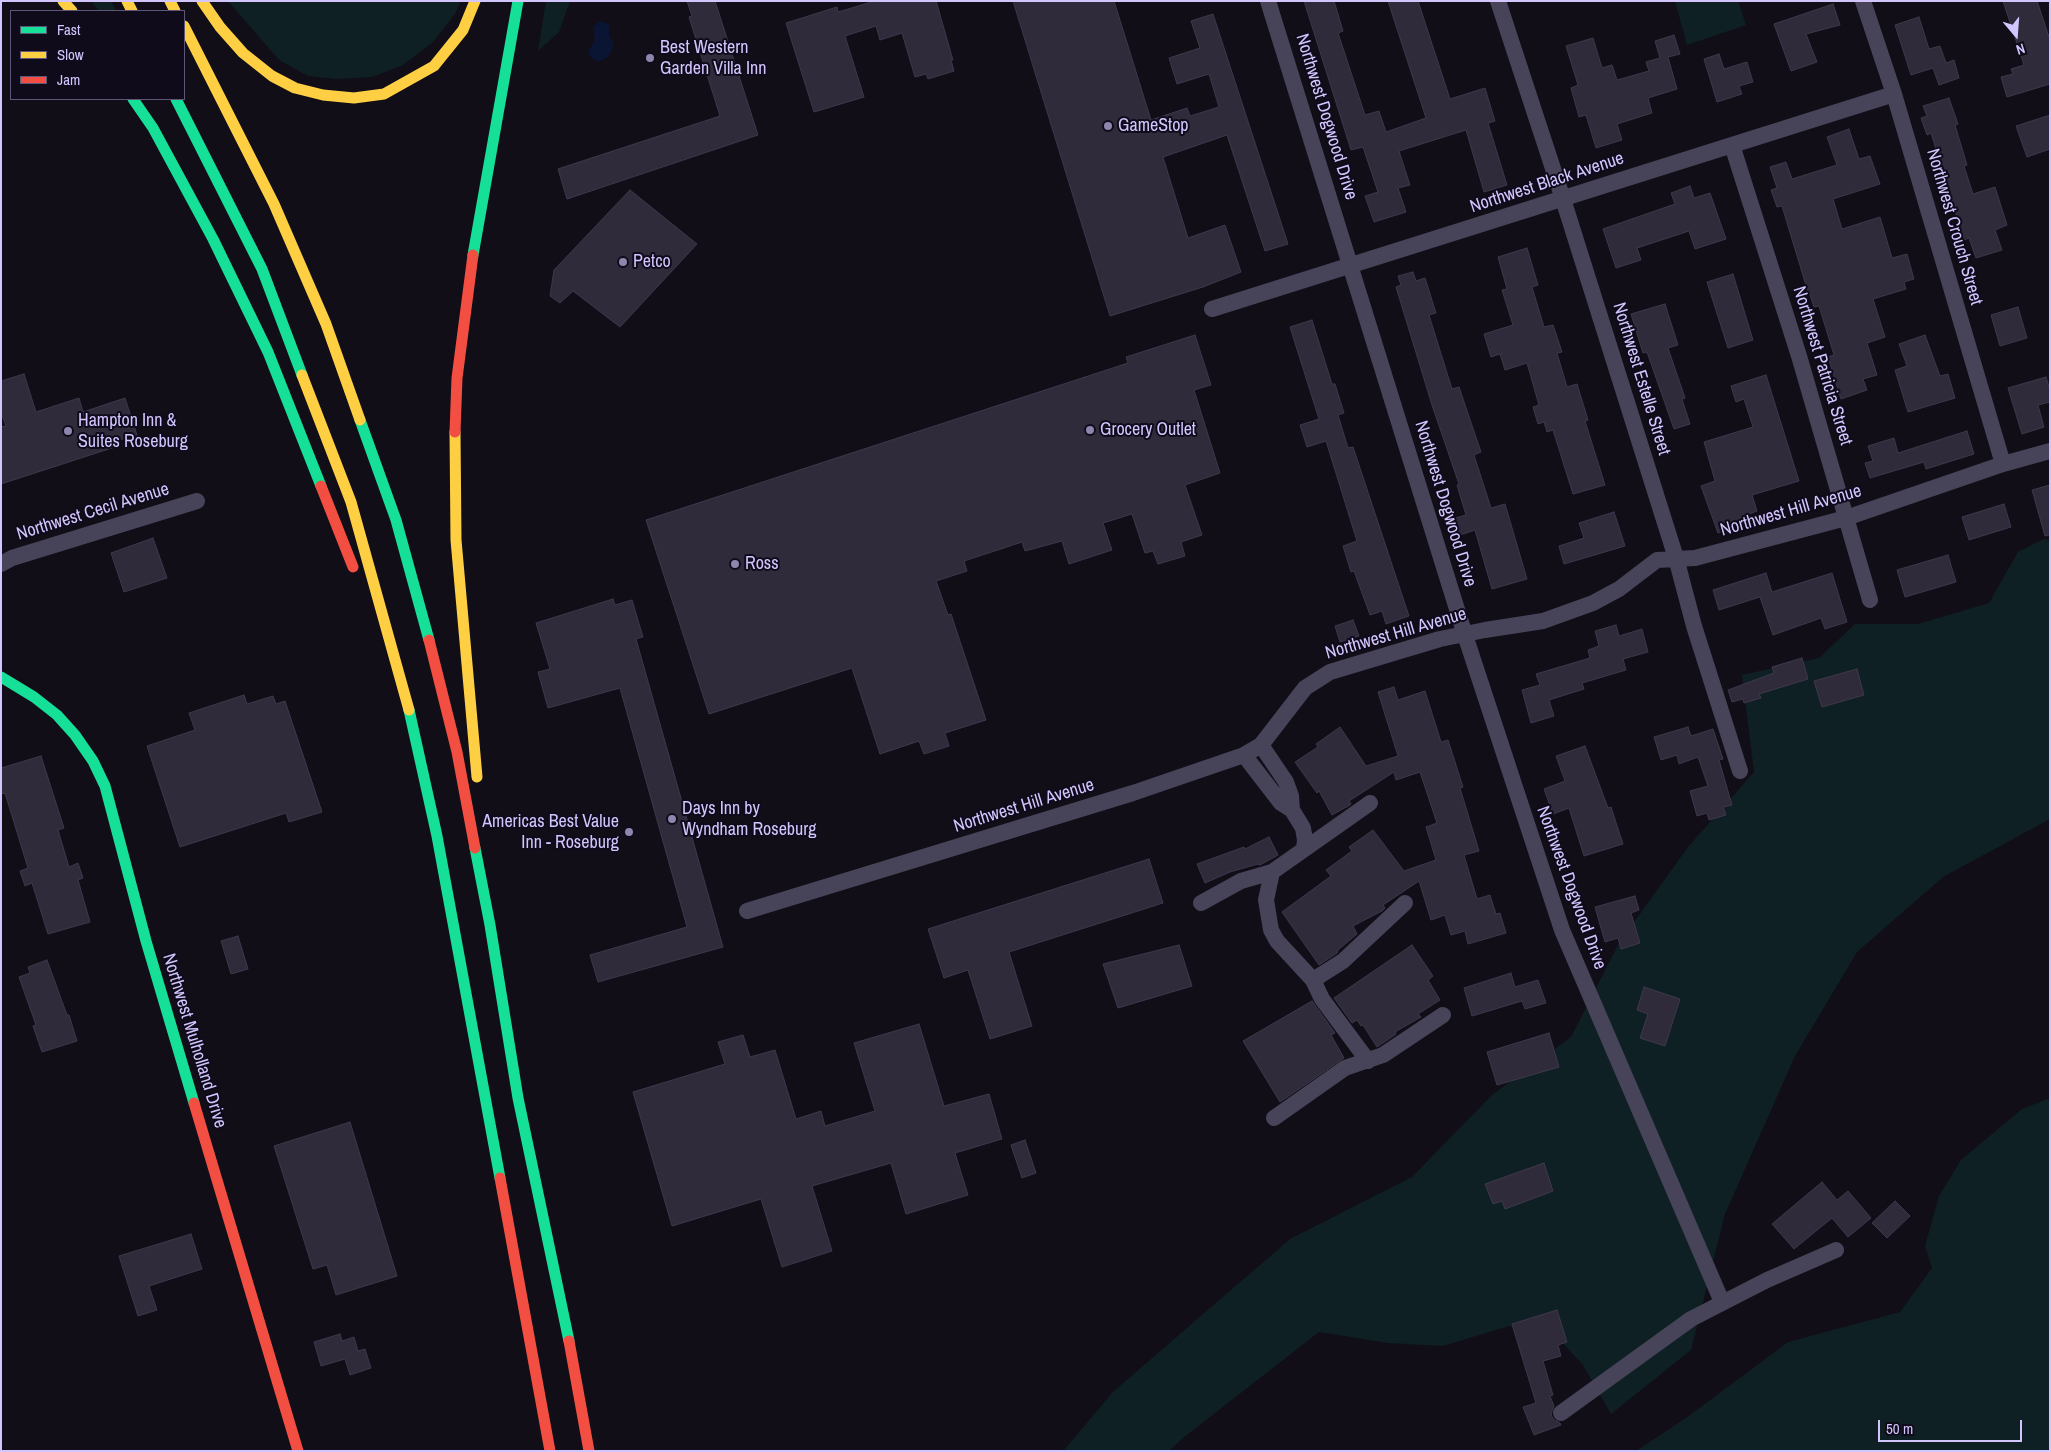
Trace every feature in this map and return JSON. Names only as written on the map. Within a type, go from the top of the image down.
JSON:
[{"type":"main road","points":[[202,1],[220,27],[243,53],[272,76],[295,88],[323,95],[354,98],[384,94],[434,66],[464,30],[475,1]]},
{"type":"main road","points":[[478,787],[456,540],[454,454],[457,378],[469,279],[518,1]]},
{"type":"main road","points":[[185,28],[274,204],[326,324],[396,520],[424,616],[457,752],[490,925],[518,1098],[574,1367],[589,1451]]},
{"type":"main road","points":[[134,100],[153,128],[213,239],[268,352],[356,577]]},
{"type":"main road","points":[[177,100],[266,278],[351,502],[409,711],[437,836],[550,1451]]},
{"type":"main road","points":[[367,604],[409,711]]},
{"type":"main road","name":"Northwest Mulholland Drive","points":[[1,677],[34,697],[57,715],[75,735],[93,762],[105,786],[146,941],[298,1451]]},
{"type":"main road","points":[[480,806],[490,925]]},
{"type":"street","name":"Northwest Dogwood Drive","points":[[1268,1],[1465,635],[1562,930],[1722,1302]]},
{"type":"street","name":"Northwest Estelle Street","points":[[1498,1],[1563,198],[1676,558],[1694,626],[1740,771]]},
{"type":"street","name":"Northwest Crouch Street","points":[[1863,1],[1894,94],[2003,464]]},
{"type":"street","name":"Northwest Black Avenue","points":[[1212,309],[1894,94]]},
{"type":"street","name":"Northwest Patricia Street","points":[[1732,145],[1799,356],[1870,600]]},
{"type":"street","name":"Northwest Hill Avenue","points":[[747,911],[1133,793],[1244,755],[1261,745],[1305,688],[1330,672],[1440,639],[1543,621],[1570,613],[1593,604],[1619,589],[1657,560],[1695,558],[1846,518],[2003,464],[2050,451]]},
{"type":"street","name":"Northwest Cecil Avenue","points":[[1,564],[12,558],[197,501]]},
{"type":"street","points":[[1261,745],[1286,782],[1291,796],[1292,810]]},
{"type":"street","points":[[1244,755],[1281,803],[1292,810],[1303,828],[1304,849]]},
{"type":"street","points":[[1201,903],[1241,881],[1272,872],[1370,802]]},
{"type":"street","points":[[1272,872],[1266,900],[1271,930],[1277,941],[1313,980],[1322,1000],[1368,1061]]},
{"type":"street","points":[[1313,980],[1343,961],[1406,903]]},
{"type":"street","points":[[1274,1118],[1345,1068],[1383,1055],[1443,1015]]},
{"type":"street","points":[[1561,1413],[1691,1319],[1767,1280],[1836,1250]]},
{"type":"shaded area","points":[[91,1],[111,1],[116,10],[98,10]]},
{"type":"shaded area","points":[[228,1],[461,1],[455,14],[432,43],[403,65],[372,77],[337,79],[308,76],[279,60]]},
{"type":"shaded area","points":[[546,1],[570,1],[559,32],[538,51]]},
{"type":"shaded area","points":[[1675,1],[1738,1],[1746,25],[1687,45]]},
{"type":"shaded area","points":[[2044,539],[2050,540],[2050,819],[1943,877],[1857,952],[1795,1056],[1725,1214],[1691,1350],[1611,1414],[1583,1365],[1557,1337],[1509,1326],[1443,1346],[1388,1343],[1319,1332],[1169,1451],[1063,1451],[1114,1391],[1290,1239],[1412,1177],[1492,1095],[1571,1037],[1619,943],[1688,847],[1754,772],[1742,675],[1819,658],[1855,624],[1918,624],[1989,603],[2018,552]]},
{"type":"shaded area","points":[[2050,1098],[2050,1451],[1636,1451],[1686,1418],[1788,1342],[1900,1312],[1932,1268],[1925,1246],[1939,1196],[1961,1160],[2022,1109]]},
{"type":"water","points":[[600,21],[608,24],[610,28],[609,35],[614,45],[608,57],[598,62],[589,56],[588,51],[595,40],[593,27]]},
{"type":"building","points":[[687,1],[715,1],[758,135],[567,199],[558,169],[720,116],[689,17],[692,16]]},
{"type":"building","points":[[875,1],[936,1],[953,60],[951,60],[954,71],[928,79],[926,74],[915,77],[902,33],[880,40],[876,26],[845,36],[864,97],[814,112],[786,23],[837,7],[838,12]]},
{"type":"building","points":[[1013,1],[1114,1],[1151,120],[1187,108],[1190,116],[1219,107],[1209,74],[1177,84],[1169,58],[1200,48],[1191,21],[1213,14],[1288,244],[1265,251],[1227,135],[1163,157],[1188,238],[1225,225],[1241,272],[1203,287],[1110,316]]},
{"type":"building","points":[[1304,1],[1334,1],[1343,31],[1338,33],[1365,115],[1379,111],[1386,132],[1426,118],[1388,1],[1418,1],[1450,99],[1485,88],[1495,121],[1488,123],[1507,185],[1484,192],[1466,130],[1399,151],[1410,185],[1398,188],[1406,212],[1374,222],[1365,196],[1378,192],[1363,147],[1351,150]]},
{"type":"building","points":[[2003,1],[2037,1],[2050,40],[2050,84],[2007,97],[2001,77],[2013,74],[2011,69],[2024,65]]},
{"type":"building","points":[[1833,4],[1840,25],[1806,34],[1817,62],[1791,71],[1774,24]]},
{"type":"building","points":[[1919,17],[1929,49],[1940,46],[1946,63],[1954,60],[1959,78],[1939,85],[1933,68],[1911,75],[1895,25]]},
{"type":"building","points":[[1674,35],[1680,54],[1668,57],[1677,89],[1648,98],[1652,113],[1617,124],[1622,140],[1596,148],[1586,115],[1579,117],[1571,88],[1578,85],[1566,46],[1593,38],[1602,68],[1612,65],[1617,80],[1649,71],[1646,62],[1660,58],[1655,41]]},
{"type":"building","points":[[1719,54],[1724,69],[1747,62],[1753,82],[1739,86],[1742,94],[1717,102],[1704,59]]},
{"type":"building","points":[[1949,98],[1958,124],[1955,125],[1967,165],[1964,166],[1973,194],[1995,187],[2007,225],[1995,230],[2002,250],[1976,258],[1969,238],[1964,240],[1931,133],[1927,135],[1921,118],[1927,116],[1923,106]]},
{"type":"building","points":[[2050,115],[2050,149],[2027,157],[2016,126]]},
{"type":"building","points":[[1849,129],[1859,159],[1870,156],[1880,184],[1833,199],[1842,229],[1880,217],[1892,258],[1907,254],[1914,279],[1904,282],[1906,289],[1873,299],[1885,337],[1867,343],[1877,375],[1863,379],[1867,390],[1841,399],[1828,357],[1834,355],[1819,306],[1814,307],[1808,292],[1782,206],[1777,207],[1771,190],[1777,188],[1770,167],[1786,162],[1792,179],[1837,165],[1827,137]]},
{"type":"building","points":[[1690,186],[1694,198],[1710,193],[1726,239],[1695,249],[1689,231],[1637,248],[1641,260],[1616,268],[1603,229],[1675,204],[1671,193]]},
{"type":"building","points":[[630,190],[697,244],[620,327],[573,291],[560,303],[550,296],[554,270]]},
{"type":"building","points":[[1527,248],[1538,285],[1532,287],[1544,327],[1553,325],[1562,352],[1557,353],[1567,387],[1577,384],[1588,420],[1585,421],[1605,485],[1573,494],[1553,430],[1547,432],[1544,422],[1538,424],[1533,407],[1539,405],[1527,363],[1505,370],[1500,354],[1491,357],[1484,334],[1513,325],[1502,290],[1507,289],[1498,257]]},
{"type":"building","points":[[1413,272],[1416,281],[1425,278],[1436,313],[1429,315],[1452,389],[1459,387],[1481,452],[1474,455],[1491,508],[1505,504],[1527,579],[1492,589],[1475,530],[1457,536],[1452,519],[1466,515],[1457,485],[1459,484],[1432,405],[1396,287],[1401,285],[1398,276]]},
{"type":"building","points":[[1733,274],[1753,340],[1728,348],[1707,282]]},
{"type":"building","points":[[1665,304],[1678,345],[1668,348],[1685,398],[1682,399],[1690,424],[1674,429],[1647,352],[1643,353],[1631,314]]},
{"type":"building","points":[[2018,307],[2027,338],[2000,346],[1991,315]]},
{"type":"building","points":[[1312,320],[1332,384],[1335,384],[1344,413],[1338,415],[1348,448],[1353,447],[1409,616],[1386,624],[1382,611],[1370,615],[1354,571],[1351,572],[1343,546],[1357,541],[1326,441],[1307,447],[1300,425],[1319,419],[1290,327]]},
{"type":"building","points":[[1195,335],[1211,385],[1194,390],[1220,473],[1185,485],[1202,535],[1181,542],[1185,556],[1158,564],[1153,551],[1145,553],[1132,514],[1103,523],[1112,550],[1069,564],[1062,541],[1025,551],[1022,542],[964,561],[967,571],[936,581],[948,615],[951,614],[986,720],[945,733],[949,746],[924,754],[919,741],[880,754],[852,668],[709,714],[646,520],[1128,363],[1126,357]]},
{"type":"building","points":[[1925,335],[1940,376],[1948,374],[1955,398],[1908,412],[1895,370],[1907,366],[1899,344]]},
{"type":"building","name":"Hampton Inn & Suites Roseburg","points":[[24,374],[36,412],[79,398],[83,412],[125,398],[137,435],[119,440],[121,445],[1,484],[1,427],[6,426],[1,412],[1,381]]},
{"type":"building","points":[[1766,375],[1799,481],[1752,495],[1757,511],[1739,518],[1742,524],[1718,533],[1701,486],[1715,481],[1704,442],[1753,427],[1744,399],[1736,402],[1731,386]]},
{"type":"building","points":[[2046,377],[2050,390],[2050,402],[2038,405],[2044,427],[2022,434],[2008,388]]},
{"type":"building","points":[[1967,431],[1974,454],[1926,469],[1924,462],[1870,478],[1865,463],[1873,461],[1868,446],[1894,438],[1898,453]]},
{"type":"building","points":[[2050,485],[2050,535],[2045,536],[2032,490]]},
{"type":"building","points":[[2004,504],[2011,527],[1969,540],[1962,517]]},
{"type":"building","points":[[1614,512],[1625,546],[1564,564],[1559,546],[1584,538],[1579,523]]},
{"type":"building","points":[[153,538],[167,578],[124,592],[111,553]]},
{"type":"building","points":[[1948,555],[1956,582],[1905,597],[1897,570]]},
{"type":"building","points":[[1766,573],[1772,592],[1832,573],[1847,622],[1825,629],[1821,618],[1773,635],[1760,597],[1719,610],[1713,590]]},
{"type":"building","name":"Days Inn by Wyndham Roseburg","points":[[613,599],[615,605],[632,600],[643,637],[636,639],[723,947],[598,982],[590,955],[687,927],[620,688],[548,708],[538,672],[550,669],[536,623]]},
{"type":"building","points":[[1353,620],[1359,636],[1340,642],[1335,626]]},
{"type":"building","points":[[1616,625],[1619,636],[1642,629],[1648,652],[1623,659],[1626,670],[1582,683],[1584,689],[1549,700],[1554,716],[1531,723],[1522,690],[1540,685],[1536,674],[1590,658],[1588,650],[1599,646],[1595,631]]},
{"type":"building","points":[[1802,658],[1808,679],[1759,694],[1761,698],[1744,703],[1743,699],[1732,702],[1728,690],[1774,673],[1772,667]]},
{"type":"building","points":[[1857,669],[1864,695],[1822,707],[1814,681]]},
{"type":"building","points":[[1394,687],[1398,700],[1425,691],[1441,742],[1448,740],[1463,787],[1460,788],[1479,851],[1464,855],[1477,899],[1490,895],[1496,914],[1500,913],[1506,933],[1468,944],[1465,931],[1451,935],[1445,915],[1431,920],[1419,881],[1383,905],[1385,908],[1382,911],[1353,926],[1357,934],[1337,953],[1319,965],[1282,912],[1331,876],[1326,870],[1352,851],[1349,847],[1373,830],[1404,871],[1436,860],[1426,827],[1437,823],[1420,772],[1396,780],[1394,772],[1349,801],[1350,805],[1332,815],[1319,791],[1317,793],[1295,762],[1318,747],[1316,744],[1340,727],[1366,766],[1398,756],[1378,692]]},
{"type":"building","points":[[244,695],[247,704],[273,696],[276,704],[285,701],[322,812],[289,822],[286,813],[180,847],[147,746],[195,730],[189,713]]},
{"type":"building","points":[[1688,727],[1691,736],[1713,729],[1723,759],[1719,760],[1732,805],[1723,807],[1726,815],[1709,820],[1707,813],[1697,816],[1690,791],[1708,786],[1698,757],[1679,764],[1677,755],[1661,760],[1654,737]]},
{"type":"building","points":[[1585,746],[1608,808],[1611,807],[1623,844],[1584,856],[1569,808],[1553,814],[1544,789],[1565,781],[1556,756]]},
{"type":"building","points":[[41,756],[64,828],[58,830],[69,867],[78,863],[83,878],[78,880],[90,922],[48,934],[32,883],[25,886],[20,871],[28,868],[5,793],[1,794],[1,768]]},
{"type":"building","points":[[1269,837],[1278,855],[1260,865],[1230,872],[1205,883],[1197,864],[1244,847],[1245,849]]},
{"type":"building","points":[[1149,859],[1163,903],[1009,952],[1032,1026],[990,1039],[968,970],[944,978],[928,929]]},
{"type":"building","points":[[1635,896],[1639,910],[1631,913],[1640,943],[1621,949],[1618,938],[1605,942],[1595,907]]},
{"type":"building","points":[[238,936],[248,969],[231,974],[221,941]]},
{"type":"building","points":[[1179,945],[1192,986],[1118,1008],[1103,964]]},
{"type":"building","points":[[1412,945],[1433,976],[1428,980],[1440,1000],[1418,1014],[1421,1017],[1395,1032],[1396,1034],[1377,1047],[1363,1025],[1361,1026],[1357,1020],[1352,1023],[1334,998]]},
{"type":"building","points":[[47,960],[67,1015],[69,1015],[77,1041],[42,1052],[33,1026],[36,1025],[19,977],[30,973],[28,967]]},
{"type":"building","points":[[1511,973],[1515,987],[1538,980],[1546,1003],[1525,1009],[1522,1001],[1472,1016],[1464,988]]},
{"type":"building","points":[[1644,987],[1680,999],[1665,1046],[1640,1038],[1648,1014],[1637,1010]]},
{"type":"building","points":[[1312,1001],[1335,1033],[1331,1035],[1344,1058],[1280,1102],[1243,1041]]},
{"type":"building","points":[[919,1024],[944,1106],[989,1094],[1002,1139],[955,1153],[968,1195],[906,1214],[891,1163],[812,1186],[832,1251],[782,1267],[761,1199],[672,1226],[633,1092],[725,1064],[718,1042],[743,1035],[750,1057],[775,1050],[796,1119],[821,1111],[825,1126],[875,1111],[854,1043]]},
{"type":"building","points":[[1549,1033],[1559,1067],[1497,1085],[1487,1052]]},
{"type":"building","points":[[350,1122],[397,1276],[336,1295],[327,1265],[313,1269],[274,1146]]},
{"type":"building","points":[[1025,1140],[1036,1173],[1022,1178],[1011,1145]]},
{"type":"building","points":[[1544,1163],[1553,1191],[1505,1209],[1502,1201],[1493,1204],[1485,1184]]},
{"type":"building","points":[[1822,1182],[1837,1200],[1848,1191],[1871,1218],[1848,1237],[1832,1218],[1794,1249],[1772,1224]]},
{"type":"building","points":[[1895,1201],[1910,1216],[1887,1238],[1872,1223]]},
{"type":"building","points":[[191,1234],[202,1269],[149,1286],[157,1310],[138,1316],[119,1256]]},
{"type":"building","points":[[1557,1310],[1567,1342],[1558,1345],[1561,1356],[1543,1361],[1553,1395],[1550,1396],[1554,1406],[1551,1414],[1553,1419],[1561,1425],[1534,1435],[1523,1407],[1536,1403],[1512,1324]]},
{"type":"building","points":[[340,1334],[342,1341],[354,1337],[358,1351],[365,1349],[371,1368],[350,1375],[345,1359],[321,1366],[314,1342]]},
{"type":"traffic: fast","points":[[473,255],[518,1]]},
{"type":"traffic: fast","points":[[134,100],[153,128],[213,239],[268,352],[321,486]]},
{"type":"traffic: fast","points":[[177,100],[262,269],[302,375]]},
{"type":"traffic: fast","points":[[360,420],[396,520],[429,640]]},
{"type":"traffic: fast","points":[[1,677],[34,697],[57,715],[75,735],[93,761],[105,786],[146,941],[194,1103]]},
{"type":"traffic: fast","points":[[409,710],[437,836],[500,1178]]},
{"type":"traffic: fast","points":[[475,848],[490,925],[518,1098],[569,1341]]},
{"type":"traffic: slow","points":[[63,1],[71,10]]},
{"type":"traffic: slow","points":[[127,1],[132,10]]},
{"type":"traffic: slow","points":[[170,1],[174,10]]},
{"type":"traffic: slow","points":[[202,1],[220,27],[243,53],[272,76],[295,88],[323,95],[354,98],[384,94],[434,66],[463,30],[475,1]]},
{"type":"traffic: slow","points":[[185,28],[274,204],[326,324],[360,420]]},
{"type":"traffic: slow","points":[[302,375],[351,502],[409,710]]},
{"type":"traffic: slow","points":[[455,432],[456,540],[477,777]]},
{"type":"traffic: jam","points":[[455,432],[457,378],[473,255]]},
{"type":"traffic: jam","points":[[321,486],[353,567]]},
{"type":"traffic: jam","points":[[429,640],[457,752],[475,848]]},
{"type":"traffic: jam","points":[[194,1103],[298,1451]]},
{"type":"traffic: jam","points":[[500,1178],[550,1451]]},
{"type":"traffic: jam","points":[[569,1341],[589,1451]]},
{"type":"place","name":"Best Western Garden Villa Inn","points":[[650,58]]},
{"type":"place","name":"GameStop","points":[[1108,126]]},
{"type":"place","name":"Petco","points":[[623,262]]},
{"type":"place","name":"Grocery Outlet","points":[[1090,430]]},
{"type":"place","name":"Hampton Inn & Suites Roseburg","points":[[68,431]]},
{"type":"place","name":"Ross","points":[[735,564]]},
{"type":"place","name":"Days Inn by Wyndham Roseburg","points":[[672,819]]},
{"type":"place","name":"Americas Best Value Inn - Roseburg","points":[[629,832]]}]
